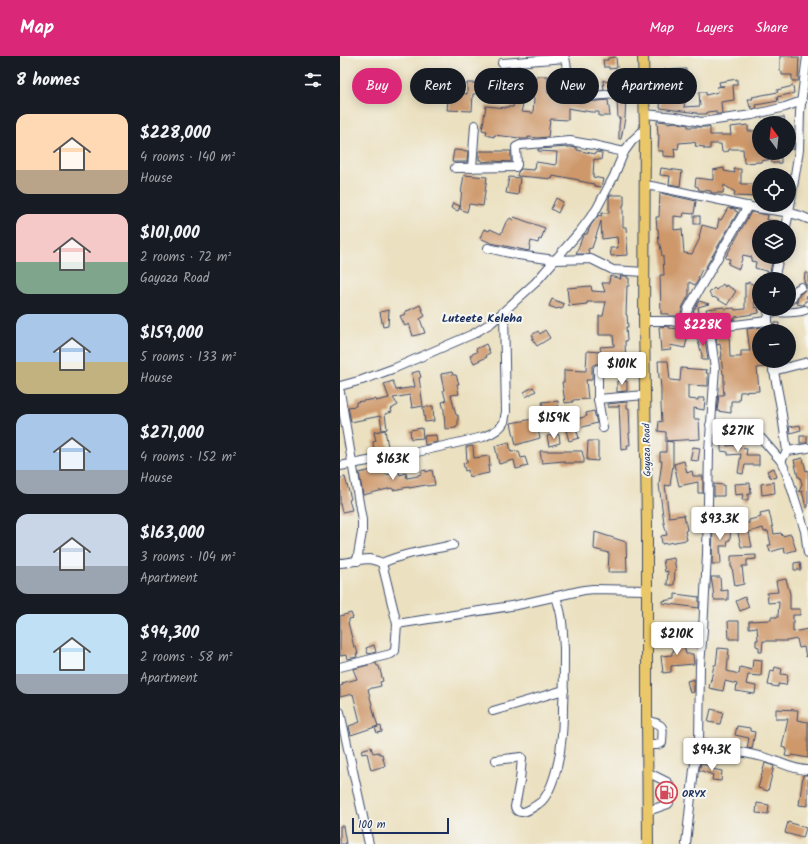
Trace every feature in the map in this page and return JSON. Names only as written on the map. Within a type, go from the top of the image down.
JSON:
[{"type":"main road","name":"Gayaza Road","points":[[643,56],[643,68]]},
{"type":"main road","name":"Gayaza Road","points":[[644,104],[648,844]]},
{"type":"street","points":[[796,169],[799,150],[800,112],[807,56]]},
{"type":"street","points":[[502,63],[565,58],[569,80],[573,93],[576,96],[607,95]]},
{"type":"street","points":[[644,114],[676,117],[701,122],[752,115],[785,108],[802,101]]},
{"type":"street","points":[[472,168],[475,125]]},
{"type":"street","points":[[340,386],[369,378],[454,343],[491,323],[535,283],[581,230],[596,210],[614,176],[624,152],[645,129]]},
{"type":"street","points":[[455,168],[516,166],[516,147],[520,145],[570,142],[593,145],[624,152]]},
{"type":"street","points":[[645,185],[672,189],[752,207]]},
{"type":"street","points":[[684,324],[688,309],[697,292],[748,206]]},
{"type":"street","points":[[787,220],[789,212],[808,219]]},
{"type":"street","points":[[488,248],[518,255],[555,260],[591,259],[614,270],[644,272]]},
{"type":"street","points":[[796,290],[801,286]]},
{"type":"street","points":[[796,313],[805,310]]},
{"type":"street","points":[[340,466],[406,454],[483,437],[491,434],[499,428],[504,421],[506,412],[504,312]]},
{"type":"street","points":[[767,316],[767,324]]},
{"type":"street","points":[[644,321],[672,321],[708,329],[767,321]]},
{"type":"street","points":[[686,844],[698,743],[700,664],[707,555],[710,424],[714,368],[711,339],[708,329]]},
{"type":"street","points":[[782,461],[787,451],[781,408],[773,370],[808,362]]},
{"type":"street","points":[[598,369],[598,399],[603,428]]},
{"type":"street","points":[[340,392],[362,520],[362,532],[357,561]]},
{"type":"street","points":[[598,399],[645,395]]},
{"type":"street","points":[[710,424],[730,426],[751,432],[762,439],[782,461],[805,531],[808,553]]},
{"type":"street","points":[[787,451],[808,448]]},
{"type":"street","points":[[340,563],[371,559],[382,563],[408,554],[453,545]]},
{"type":"street","points":[[340,667],[391,654],[395,650],[397,624],[382,563]]},
{"type":"street","points":[[397,624],[517,606],[584,590],[647,590]]},
{"type":"street","points":[[496,760],[522,758],[515,807],[516,810],[519,812],[524,812],[540,803],[546,797],[557,766],[561,743],[564,690],[563,626],[556,597]]},
{"type":"street","points":[[493,711],[564,690]]},
{"type":"street","points":[[340,712],[369,844]]},
{"type":"street","points":[[647,720],[660,724],[663,728],[662,743],[657,745],[647,745]]},
{"type":"street","points":[[698,743],[764,757],[778,761],[795,769],[808,770]]},
{"type":"street","points":[[647,772],[667,782],[670,788],[669,803],[648,811]]},
{"type":"building","points":[[780,56],[799,57],[798,81],[792,81],[792,75],[782,75],[782,72],[780,71]]},
{"type":"building","points":[[616,57],[617,68],[604,67],[603,60],[608,60],[608,58]]},
{"type":"building","points":[[538,76],[546,76],[546,104],[599,104],[599,101],[607,100],[610,116],[599,116],[599,112],[568,108],[568,120],[550,120],[548,137],[528,137],[528,139],[520,139],[486,135],[487,131],[482,130],[486,106],[506,108],[513,107],[514,104],[523,104],[521,112],[533,113],[534,104],[538,104]]},
{"type":"building","points":[[737,79],[737,85],[733,85],[734,100],[721,102],[722,114],[716,114],[716,111],[707,112],[707,114],[697,114],[660,108],[660,104],[684,104],[684,107],[700,106],[699,92],[706,92],[706,95],[718,92],[717,87],[724,86],[720,86],[719,82]]},
{"type":"building","points":[[603,80],[607,82],[607,90],[604,90]]},
{"type":"building","points":[[467,83],[474,83],[472,111],[447,110],[448,104],[466,104]]},
{"type":"building","points":[[793,86],[794,93],[777,97],[778,101],[756,105],[757,108],[752,109],[751,106],[750,107],[748,99],[753,99],[752,97],[778,92],[777,90]]},
{"type":"building","points":[[617,104],[626,104],[621,139],[619,139],[620,118],[618,118]]},
{"type":"building","points":[[657,121],[667,123],[675,122],[688,125],[688,127],[710,127],[710,135],[731,135],[730,127],[748,125],[748,131],[752,131],[752,160],[766,160],[761,162],[744,163],[743,149],[729,149],[729,151],[722,152],[721,144],[710,144],[710,149],[704,149],[704,147],[695,146],[696,143],[691,142],[679,143],[678,149],[674,148],[675,157],[663,156],[663,151],[658,151]]},
{"type":"building","points":[[570,147],[595,154],[596,152],[602,153],[601,160],[594,159],[593,177],[603,179],[601,187],[563,177],[553,176],[552,179],[517,176],[521,169],[534,170],[536,162],[556,165],[557,152],[538,151],[538,149]]},
{"type":"building","points":[[454,150],[468,151],[467,162],[452,162]]},
{"type":"building","points":[[479,151],[511,151],[511,162],[482,162],[482,160],[479,160]]},
{"type":"building","points":[[771,160],[781,160],[781,163],[772,163]]},
{"type":"building","points":[[661,168],[682,171],[680,186],[669,184],[670,176],[660,175]]},
{"type":"building","points":[[724,168],[724,171],[735,173],[734,169],[741,169],[741,184],[752,184],[752,197],[734,196],[735,192],[724,185],[723,193],[711,193],[711,191],[699,190],[698,187],[695,186],[696,178],[713,180],[713,170]]},
{"type":"building","points":[[464,175],[487,177],[483,206],[469,204],[467,212],[460,209]]},
{"type":"building","points":[[509,177],[520,178],[518,195],[506,193]]},
{"type":"building","points":[[660,193],[696,201],[694,214],[684,213],[683,217],[674,216],[674,230],[682,229],[684,253],[692,254],[700,238],[702,225],[717,229],[719,219],[721,220],[728,208],[735,209],[735,211],[738,212],[704,270],[702,269],[698,278],[699,279],[695,285],[689,282],[689,295],[680,316],[661,314],[660,275],[664,275],[663,256],[659,244],[656,217],[659,217]]},
{"type":"building","points":[[610,195],[624,195],[623,227],[626,227],[628,255],[611,256],[610,248],[618,248],[617,237],[602,239],[601,221],[592,248],[588,249],[589,254],[576,254],[582,238],[585,234],[587,234],[591,225],[599,215],[601,216],[602,213],[609,213]]},
{"type":"building","points":[[556,198],[563,202],[558,213],[551,209]]},
{"type":"building","points":[[453,203],[460,206],[458,211],[451,208]]},
{"type":"building","points":[[751,212],[768,215],[767,220],[752,220],[752,257],[743,255],[739,269],[728,264],[730,259],[725,258]]},
{"type":"building","points":[[694,216],[700,216],[700,224],[694,224]]},
{"type":"building","points":[[514,217],[545,228],[541,240],[539,239],[538,243],[531,241],[529,251],[491,243],[480,238],[484,229],[489,231],[490,229],[501,234],[506,222],[510,218],[513,220]]},
{"type":"building","points":[[756,264],[772,264],[770,272],[755,268]]},
{"type":"building","points":[[805,273],[808,273],[808,289],[806,298],[808,298],[808,301],[805,301],[804,305],[797,304],[796,301],[800,294],[806,289],[806,284],[804,282]]},
{"type":"building","points":[[610,276],[621,279],[620,276],[627,276],[627,278],[629,278],[629,286],[627,286],[626,315],[628,327],[626,327],[627,341],[625,341],[626,366],[606,367],[595,364],[592,366],[592,380],[586,380],[588,399],[573,400],[573,402],[565,403],[562,382],[564,382],[564,370],[586,371],[587,351],[601,352],[600,347],[614,346],[613,335],[599,335],[599,316],[603,316],[606,302],[587,302],[587,304],[569,306],[567,288],[591,286],[592,291],[605,292],[602,283],[609,283]]},
{"type":"building","points":[[748,282],[752,284],[752,314],[735,317],[735,319],[730,320],[728,316],[729,320],[710,322],[706,309],[725,307],[724,309],[745,309],[745,283],[748,284]]},
{"type":"building","points":[[723,284],[725,287],[726,285],[736,291],[727,305],[714,297],[713,298],[709,293],[714,288],[716,290]]},
{"type":"building","points":[[552,299],[564,304],[562,309],[549,306]]},
{"type":"building","points":[[699,301],[709,304],[698,307],[699,314],[693,312]]},
{"type":"building","points":[[420,305],[425,316],[420,319],[425,333],[413,336],[409,324],[405,326],[400,316]]},
{"type":"building","points":[[389,310],[388,326],[383,327],[380,312]]},
{"type":"building","points":[[669,326],[669,328],[680,329],[680,334],[688,335],[685,348],[670,345],[671,350],[661,351],[659,327]]},
{"type":"building","points":[[752,328],[752,368],[757,368],[759,391],[740,392],[739,401],[731,401],[731,413],[717,411],[719,395],[724,395],[724,374],[720,344],[717,345],[716,337],[720,336],[719,333],[729,331],[730,357],[741,357],[741,351],[750,351],[747,329]]},
{"type":"building","points":[[545,330],[550,338],[537,346],[532,339],[534,338],[532,335],[538,331],[540,334]]},
{"type":"building","points":[[700,334],[704,336],[705,339],[708,360],[702,360],[697,338]]},
{"type":"building","points":[[486,344],[490,353],[486,355],[487,357],[474,363],[470,355],[477,352],[476,349]]},
{"type":"building","points":[[658,361],[668,361],[670,380],[680,381],[681,368],[707,370],[708,386],[688,385],[688,399],[698,400],[698,398],[705,398],[704,410],[694,408],[694,419],[699,419],[700,439],[666,441],[666,432],[658,431],[659,421],[662,422],[661,388]]},
{"type":"building","points":[[419,371],[421,377],[419,378],[423,406],[412,408],[410,395],[393,398],[398,405],[391,409],[392,412],[385,414],[387,429],[382,430],[380,416],[351,422],[348,407],[356,406],[356,402],[376,399],[376,401],[389,398],[384,384],[393,381],[396,390],[415,387],[412,373]]},
{"type":"building","points":[[452,372],[453,375],[456,375],[459,384],[457,384],[459,394],[451,395],[456,415],[458,415],[458,426],[456,426],[456,428],[445,429],[442,402],[446,401],[441,374]]},
{"type":"building","points":[[617,381],[627,381],[627,391],[617,392]]},
{"type":"building","points":[[533,387],[536,391],[526,397],[524,392]]},
{"type":"building","points":[[558,401],[559,412],[555,413],[557,424],[537,427],[540,438],[516,445],[511,423],[544,417],[542,402]]},
{"type":"building","points":[[627,402],[627,408],[629,408],[630,445],[627,445],[628,449],[621,450],[619,405],[618,407],[608,407],[608,404]]},
{"type":"building","points":[[433,406],[434,421],[425,422],[423,407]]},
{"type":"building","points":[[594,411],[597,423],[576,429],[579,438],[569,441],[562,415],[572,412],[574,420],[587,416],[586,413]]},
{"type":"building","points":[[800,425],[801,430],[790,433],[789,427]]},
{"type":"building","points":[[422,428],[423,438],[411,439],[410,430]]},
{"type":"building","points":[[385,430],[389,452],[382,453],[381,449],[374,450],[373,442],[376,441],[374,432]]},
{"type":"building","points":[[559,434],[560,443],[549,446],[547,436]]},
{"type":"building","points":[[436,435],[437,442],[425,445],[424,436]]},
{"type":"building","points":[[727,435],[727,446],[739,445],[739,448],[747,449],[746,455],[759,455],[759,465],[745,465],[743,474],[738,473],[741,454],[728,455],[728,452],[721,451],[721,445],[715,444],[716,436]]},
{"type":"building","points":[[800,436],[807,436],[807,443],[800,443]]},
{"type":"building","points":[[588,441],[598,441],[598,461],[587,460]]},
{"type":"building","points":[[666,441],[673,442],[673,465],[670,486],[665,485],[669,517],[684,515],[687,540],[662,544],[661,536],[667,535],[659,484],[662,461],[660,461],[660,452],[666,452]]},
{"type":"building","points":[[509,442],[511,452],[519,451],[521,458],[525,457],[528,466],[516,469],[514,460],[499,464],[495,446]]},
{"type":"building","points":[[473,446],[474,458],[489,456],[489,473],[469,477],[468,470],[465,471],[463,463],[467,462],[466,447]]},
{"type":"building","points":[[693,447],[700,448],[698,461],[690,460]]},
{"type":"building","points":[[540,451],[582,451],[584,463],[564,463],[564,461],[542,463]]},
{"type":"building","points":[[803,458],[806,471],[808,470],[808,507],[806,507],[802,491],[799,492],[802,484],[800,477],[798,477],[794,460]]},
{"type":"building","points":[[684,461],[687,473],[692,471],[693,476],[703,476],[703,493],[698,493],[698,482],[679,486],[674,464]]},
{"type":"building","points":[[384,467],[386,475],[399,472],[400,475],[406,473],[407,478],[418,476],[421,474],[421,471],[426,470],[426,472],[432,470],[435,485],[393,490],[392,488],[363,495],[359,473]]},
{"type":"building","points":[[774,468],[777,477],[773,478],[770,477],[767,471]]},
{"type":"building","points":[[345,477],[351,499],[349,500],[352,510],[342,512],[340,504],[340,478]]},
{"type":"building","points":[[774,482],[775,493],[762,495],[761,484]]},
{"type":"building","points":[[750,483],[751,494],[748,494],[748,500],[742,500],[743,494],[735,495],[734,484]]},
{"type":"building","points":[[714,484],[724,485],[724,496],[714,496]]},
{"type":"building","points":[[769,511],[774,534],[781,533],[782,536],[791,534],[796,550],[785,553],[784,548],[770,552],[768,545],[771,545],[768,531],[764,532],[763,528],[749,532],[752,547],[741,547],[736,524],[749,523],[749,520],[761,517],[760,513]]},
{"type":"building","points":[[713,524],[719,524],[719,526],[731,526],[730,540],[728,540],[727,546],[720,546],[721,564],[712,564]]},
{"type":"building","points":[[595,532],[626,542],[627,572],[608,572],[609,553],[594,549]]},
{"type":"building","points":[[756,555],[756,559],[747,560],[747,566],[742,566],[744,584],[735,586],[731,567],[731,556]]},
{"type":"building","points":[[674,558],[676,570],[674,585],[667,585],[668,571],[665,572],[663,560]]},
{"type":"building","points":[[800,562],[801,570],[794,570],[794,563]]},
{"type":"building","points":[[711,577],[720,577],[721,591],[728,590],[728,600],[714,600]]},
{"type":"building","points":[[786,579],[790,594],[790,609],[800,609],[800,615],[793,615],[793,632],[808,629],[808,656],[806,657],[804,647],[799,648],[797,639],[787,641],[763,641],[762,652],[759,652],[759,647],[756,646],[756,640],[758,640],[757,627],[749,628],[749,621],[771,620],[771,617],[778,617],[779,602],[768,603],[767,593],[778,592],[776,581]]},
{"type":"building","points":[[675,594],[699,597],[699,608],[662,603],[662,601],[675,599]]},
{"type":"building","points":[[745,597],[749,607],[740,611],[736,601]]},
{"type":"building","points":[[351,613],[353,618],[349,619],[348,622],[354,647],[356,647],[358,654],[356,654],[357,657],[347,659],[346,655],[340,656],[340,616]]},
{"type":"building","points":[[728,621],[739,621],[739,639],[729,639]]},
{"type":"building","points":[[682,637],[686,654],[693,654],[694,664],[671,666],[671,672],[663,673],[661,656],[672,655],[672,652],[674,651],[671,639]]},
{"type":"building","points":[[374,645],[376,652],[368,654],[366,648]]},
{"type":"building","points":[[718,648],[729,649],[727,671],[739,674],[740,667],[752,670],[753,659],[762,660],[761,676],[748,675],[746,684],[756,686],[755,694],[736,691],[737,684],[725,681],[723,691],[709,688],[714,665],[716,665]]},
{"type":"building","points":[[376,663],[377,666],[379,666],[383,681],[380,682],[381,686],[368,689],[378,726],[351,735],[349,726],[360,722],[353,694],[340,697],[340,686],[343,685],[342,683],[357,679],[353,669]]},
{"type":"building","points":[[775,667],[782,669],[781,674],[788,675],[786,685],[778,684],[778,687],[768,685],[771,670],[774,671]]},
{"type":"building","points":[[694,679],[694,692],[690,693],[687,681]]},
{"type":"building","points":[[711,709],[723,712],[720,724],[708,722]]},
{"type":"building","points":[[776,709],[798,710],[797,720],[808,722],[808,758],[792,755],[791,757],[785,756],[787,749],[782,747],[788,719],[776,719]]},
{"type":"building","points":[[381,726],[382,732],[377,733],[375,728]]},
{"type":"building","points":[[737,726],[750,728],[750,731],[755,732],[752,749],[747,748],[749,738],[735,735]]},
{"type":"building","points":[[371,747],[373,753],[379,752],[379,754],[382,754],[385,766],[371,770],[367,753],[362,754],[361,750]]},
{"type":"building","points":[[701,763],[713,768],[712,769],[722,771],[721,781],[712,780],[713,775],[699,770]]},
{"type":"building","points":[[765,763],[774,766],[768,791],[758,788]]},
{"type":"building","points":[[803,775],[808,775],[808,806],[799,805]]},
{"type":"building","points":[[757,803],[769,805],[768,814],[756,813]]},
{"type":"building","points":[[788,822],[806,828],[803,838],[785,833]]},
{"type":"building","points":[[340,826],[343,826],[346,844],[340,844]]},
{"type":"place","name":"ORYX","points":[[666,793]]},
{"type":"district","name":"Luteete Keleha","points":[[482,318]]}]
